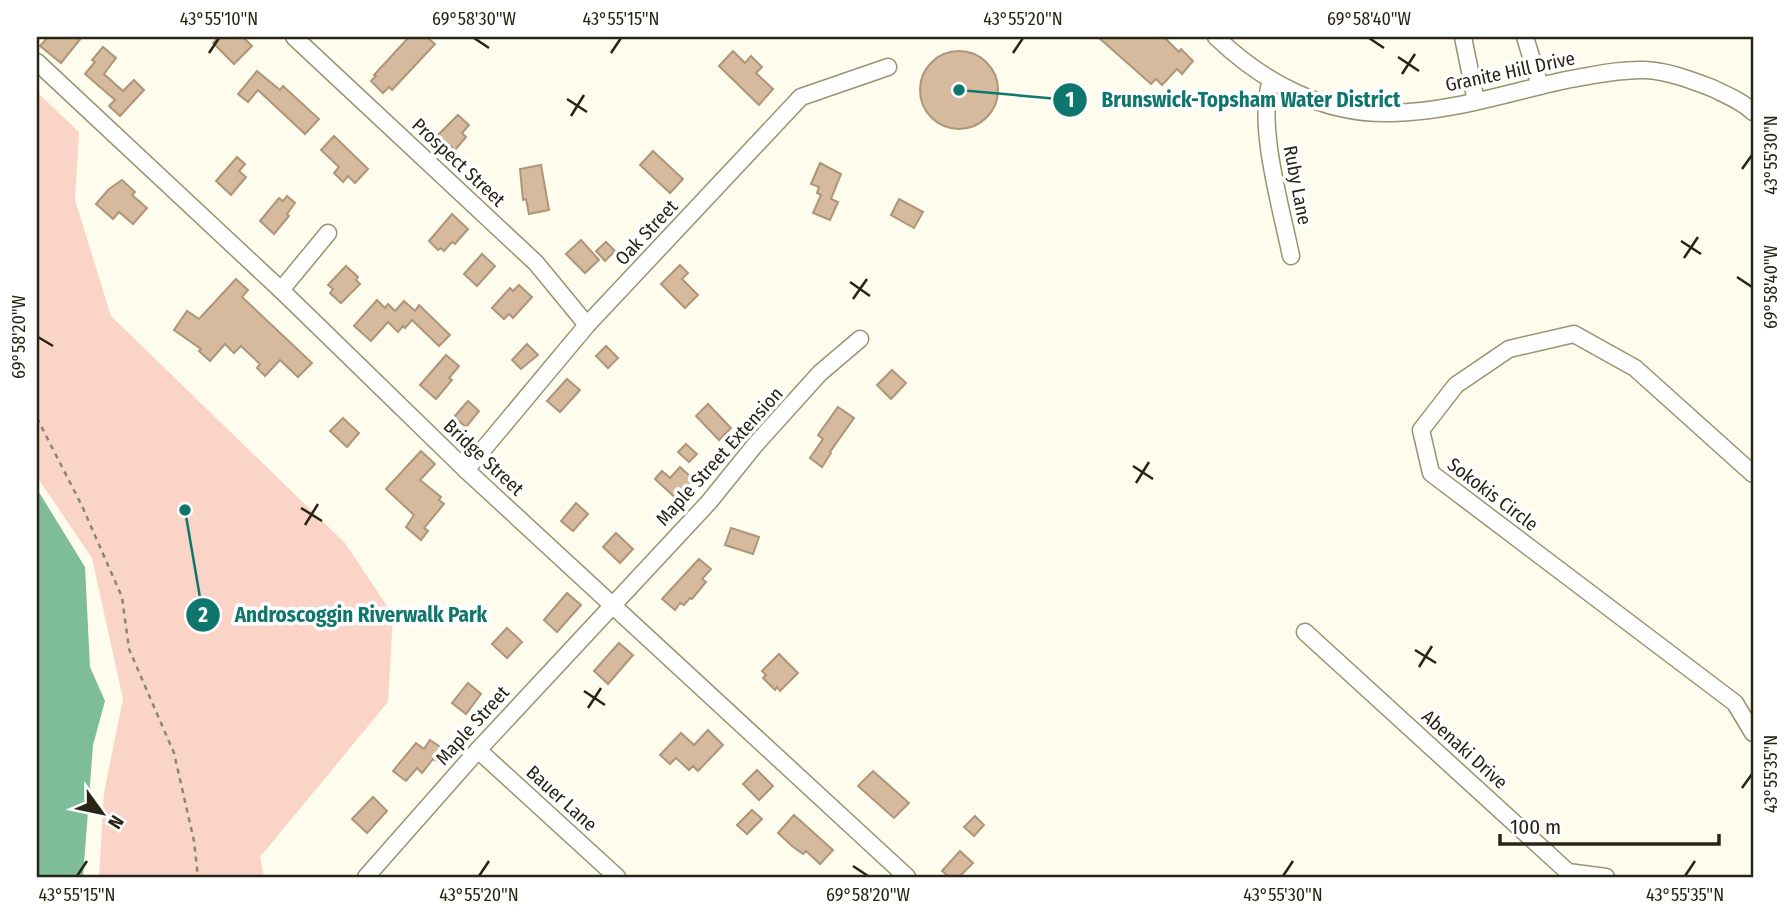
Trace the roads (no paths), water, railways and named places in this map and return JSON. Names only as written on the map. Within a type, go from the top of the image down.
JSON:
[{"type":"street","name":"Prospect Street","points":[[294,37],[536,263],[587,325]]},
{"type":"street","points":[[1463,37],[1476,101]]},
{"type":"street","points":[[1525,37],[1540,86]]},
{"type":"street","name":"Granite Hill Drive","points":[[1227,40],[1271,81],[1305,98],[1353,110],[1392,113],[1432,110],[1603,73],[1646,70],[1682,77],[1706,86],[1727,95],[1753,112]]},
{"type":"street","name":"Bridge Street","points":[[37,62],[281,290],[466,470],[905,877]]},
{"type":"street","name":"Oak Street","points":[[466,470],[587,325],[801,97],[888,67]]},
{"type":"street","name":"Ruby Lane","points":[[1271,81],[1266,97],[1265,122],[1291,256]]},
{"type":"street","points":[[281,290],[328,233]]},
{"type":"street","name":"Sokokis Circle","points":[[1753,474],[1635,368],[1574,334],[1510,349],[1456,385],[1421,430],[1431,473],[1735,703],[1753,733]]},
{"type":"street","name":"Maple Street Extension","points":[[612,604],[709,502],[755,445],[820,373],[860,340]]},
{"type":"street","name":"Maple Street","points":[[366,877],[612,604]]},
{"type":"street","name":"Abenaki Drive","points":[[1304,632],[1568,872],[1606,877]]},
{"type":"street","name":"Bauer Lane","points":[[478,750],[617,877]]},
{"type":"place","name":"Brunswick-Topsham Water District","points":[[959,90]]},
{"type":"place","name":"Androscoggin Riverwalk Park","points":[[185,510]]}]
